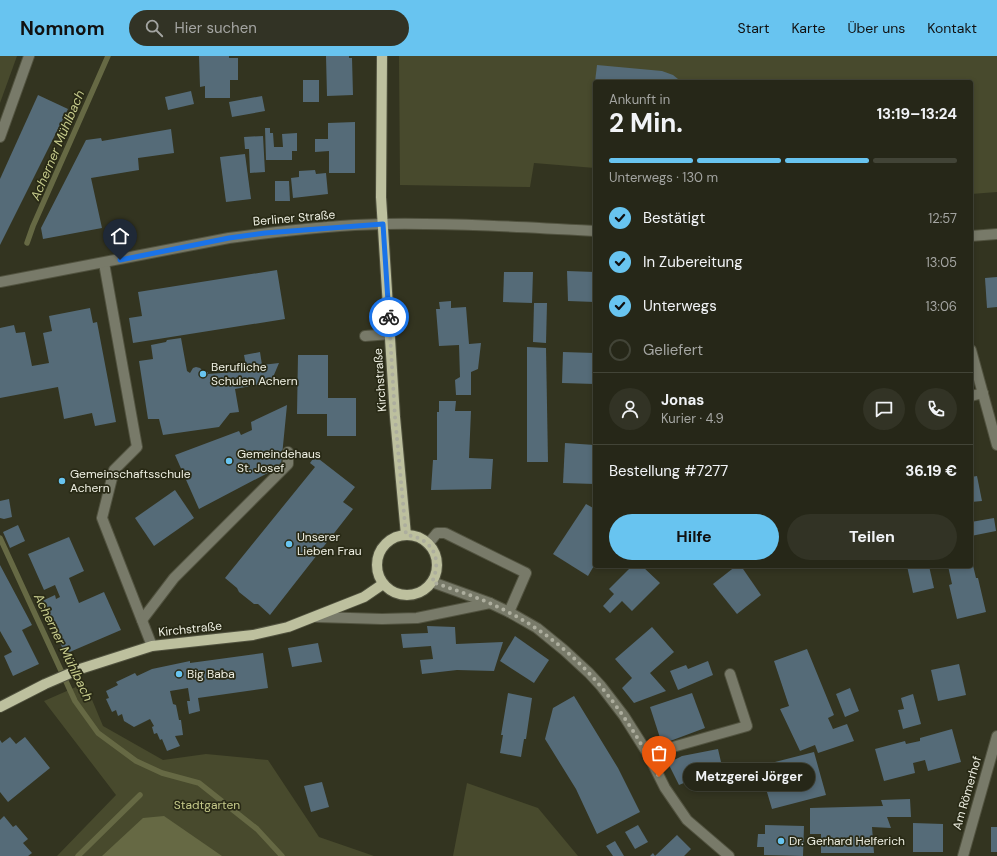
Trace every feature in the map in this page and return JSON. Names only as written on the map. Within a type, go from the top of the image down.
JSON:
[{"type":"main road","name":"Kirchstraße","points":[[382,56],[381,198],[396,424],[406,535]]},
{"type":"main road","points":[[406,535],[422,539],[428,544],[433,550],[437,566],[436,574],[427,588],[413,595],[396,594],[384,584],[377,571],[378,556],[386,543],[398,536],[406,535]]},
{"type":"main road","name":"Kirchstraße","points":[[0,707],[80,669],[152,646],[253,635],[288,628],[364,597],[384,584]]},
{"type":"street","points":[[0,136],[29,56]]},
{"type":"street","name":"Berliner Straße","points":[[0,282],[229,238],[265,233],[383,224],[505,226],[593,231]]},
{"type":"street","points":[[973,236],[997,234]]},
{"type":"street","points":[[104,263],[137,448],[114,470],[102,518],[152,646]]},
{"type":"street","points":[[365,336],[390,334]]},
{"type":"street","points":[[973,357],[997,445]]},
{"type":"street","points":[[973,396],[983,393]]},
{"type":"street","points":[[142,620],[174,578],[288,464],[288,452]]},
{"type":"street","points":[[428,544],[437,533],[445,533],[526,573],[509,612]]},
{"type":"street","points":[[432,582],[490,603],[537,628],[589,673],[602,686],[624,716],[648,754],[665,788],[687,820],[715,842],[729,856]]},
{"type":"street","points":[[316,617],[382,619],[417,618],[490,603]]},
{"type":"street","points":[[648,754],[747,726],[730,674]]},
{"type":"street","name":"Am Römerhof","points":[[963,856],[997,736]]},
{"type":"green space","points":[[0,56],[17,56],[0,103]]},
{"type":"green space","points":[[399,56],[997,56],[997,192],[973,194],[973,80],[593,80],[593,168],[534,163],[530,187],[400,185]]},
{"type":"green space","name":"Stadtgarten","points":[[85,683],[103,726],[163,760],[206,754],[268,760],[319,837],[374,856],[57,856],[116,795],[44,701]]},
{"type":"green space","points":[[467,783],[538,808],[578,856],[453,856]]},
{"type":"shaded area","points":[[164,816],[222,856],[102,856],[143,818]]},
{"type":"building","points":[[199,56],[229,56],[229,58],[238,58],[238,80],[230,80],[230,98],[205,98],[205,86],[200,87]]},
{"type":"building","points":[[326,56],[349,56],[349,58],[352,58],[353,95],[327,96]]},
{"type":"building","points":[[597,65],[662,71],[673,75],[679,80],[595,80]]},
{"type":"building","points":[[303,80],[319,80],[319,102],[303,102]]},
{"type":"building","points":[[191,91],[194,104],[168,110],[165,97]]},
{"type":"building","points":[[38,95],[68,109],[0,245],[0,179]]},
{"type":"building","points":[[262,96],[265,111],[232,117],[229,102]]},
{"type":"building","points":[[355,122],[355,173],[329,173],[329,151],[315,152],[315,139],[328,139],[328,123]]},
{"type":"building","points":[[265,128],[270,128],[270,133],[273,133],[274,147],[283,147],[282,134],[297,133],[297,151],[292,151],[292,160],[266,160]]},
{"type":"building","points":[[171,129],[174,153],[138,158],[139,170],[91,178],[102,228],[43,239],[41,228],[86,140],[101,138],[102,141]]},
{"type":"building","points":[[263,136],[265,172],[250,173],[249,149],[245,149],[244,137]]},
{"type":"building","points":[[245,154],[251,199],[226,202],[220,157]]},
{"type":"building","points":[[315,170],[316,174],[326,173],[328,194],[293,198],[291,178],[299,177],[299,171]]},
{"type":"building","points":[[275,181],[289,181],[290,201],[275,201]]},
{"type":"building","points":[[277,270],[285,319],[133,343],[129,318],[142,316],[138,292]]},
{"type":"building","points":[[567,271],[593,272],[593,302],[568,301]]},
{"type":"building","points":[[504,272],[533,272],[532,303],[503,302]]},
{"type":"building","points":[[997,277],[997,307],[987,308],[985,278]]},
{"type":"building","points":[[451,301],[451,308],[466,307],[469,344],[481,343],[478,369],[471,372],[471,395],[456,395],[455,380],[460,377],[459,345],[439,346],[436,309],[440,309],[439,302]]},
{"type":"building","points":[[534,303],[547,303],[546,343],[533,342]]},
{"type":"building","points":[[90,308],[93,323],[97,322],[116,422],[95,426],[92,413],[64,419],[58,387],[0,398],[0,328],[14,325],[16,333],[25,332],[32,366],[49,363],[43,333],[52,331],[49,316]]},
{"type":"building","points":[[181,338],[187,371],[190,373],[193,368],[196,367],[200,368],[204,372],[208,372],[208,374],[247,371],[244,355],[260,352],[262,365],[279,363],[271,382],[235,389],[239,412],[230,413],[219,427],[163,435],[159,419],[148,419],[139,361],[153,359],[151,345],[166,342],[167,340]]},
{"type":"building","points":[[527,347],[546,348],[548,462],[527,462]]},
{"type":"building","points":[[563,352],[593,353],[593,384],[562,383]]},
{"type":"building","points":[[298,355],[328,355],[328,398],[356,398],[356,436],[327,436],[327,414],[297,414]]},
{"type":"building","points":[[439,401],[456,401],[455,411],[471,411],[469,458],[493,459],[491,489],[431,490],[433,460],[437,460],[437,412],[439,412]]},
{"type":"building","name":"Gemeindehaus St. Josef","points":[[287,405],[281,466],[199,509],[175,455],[239,431],[241,435],[252,430],[251,422]]},
{"type":"building","points":[[565,443],[593,445],[593,484],[563,483]]},
{"type":"building","name":"Unserer Lieben Frau","points":[[315,456],[355,487],[343,502],[353,509],[270,615],[258,604],[254,604],[239,592],[237,588],[225,578],[315,467],[310,463]]},
{"type":"building","points":[[977,476],[982,501],[973,502],[973,477]]},
{"type":"building","points":[[175,490],[194,518],[154,546],[135,518]]},
{"type":"building","points":[[9,499],[12,517],[4,519],[0,518],[0,501]]},
{"type":"building","points":[[586,504],[593,508],[593,567],[588,576],[553,554]]},
{"type":"building","points":[[994,518],[996,531],[973,536],[973,522]]},
{"type":"building","points":[[18,525],[25,541],[10,548],[3,532]]},
{"type":"building","points":[[69,537],[84,571],[69,578],[79,603],[104,592],[121,630],[65,654],[42,601],[55,595],[56,599],[60,597],[55,585],[44,590],[28,554]]},
{"type":"building","points":[[0,565],[32,625],[22,630],[39,664],[13,676],[4,656],[12,652],[0,631]]},
{"type":"building","points":[[973,565],[976,578],[978,578],[986,612],[957,619],[949,585],[952,584],[948,568],[973,568]]},
{"type":"building","points":[[630,568],[644,568],[660,583],[632,611],[622,601],[610,613],[603,606],[614,594],[609,589]]},
{"type":"building","points":[[733,568],[742,568],[761,595],[737,614],[713,584]]},
{"type":"building","points":[[907,568],[929,568],[934,588],[913,593]]},
{"type":"building","points":[[427,626],[455,627],[456,644],[503,642],[494,671],[457,670],[422,674],[420,660],[433,659],[431,646],[403,648],[401,634],[428,633]]},
{"type":"building","points":[[652,627],[674,652],[650,673],[666,691],[634,703],[622,688],[632,678],[615,659]]},
{"type":"building","points":[[515,636],[549,660],[534,683],[500,661]]},
{"type":"building","points":[[318,643],[322,662],[292,667],[288,648]]},
{"type":"building","points":[[807,649],[834,715],[828,718],[833,729],[847,724],[854,741],[818,753],[815,745],[800,751],[780,709],[789,706],[774,661]]},
{"type":"building","points":[[263,653],[268,688],[198,698],[200,711],[189,714],[187,701],[190,701],[188,688],[170,691],[173,704],[176,705],[179,720],[181,720],[183,735],[175,736],[180,746],[167,751],[162,739],[160,740],[157,733],[154,734],[152,727],[154,726],[150,719],[134,727],[124,721],[122,714],[118,716],[116,710],[112,712],[106,699],[109,698],[106,691],[118,685],[116,682],[135,673],[137,676],[152,669],[190,661],[190,663]]},
{"type":"building","points":[[708,661],[713,675],[678,690],[670,671],[686,665],[688,669]]},
{"type":"building","points":[[959,664],[966,695],[938,701],[931,670]]},
{"type":"building","points":[[850,688],[859,711],[845,717],[836,694]]},
{"type":"building","points":[[508,693],[532,698],[526,739],[524,739],[521,757],[500,753],[503,735],[501,735]]},
{"type":"building","points":[[692,693],[705,728],[662,744],[650,707]]},
{"type":"building","points":[[913,694],[921,724],[903,729],[898,710],[904,709],[901,698]]},
{"type":"building","points":[[574,696],[618,768],[640,812],[597,834],[576,789],[545,739],[553,708]]},
{"type":"building","points":[[952,729],[961,762],[928,771],[925,760],[913,763],[915,773],[884,781],[875,749],[905,741],[906,744],[920,741],[920,738]]},
{"type":"building","points":[[10,737],[16,744],[25,737],[50,768],[8,802],[0,792],[0,740],[2,743]]},
{"type":"building","points":[[718,749],[724,775],[691,780],[679,785],[668,763],[682,756]]},
{"type":"building","points":[[814,752],[826,795],[772,809],[764,782],[735,788],[732,773]]},
{"type":"building","points":[[322,782],[329,807],[311,812],[304,786]]},
{"type":"building","points":[[910,799],[911,817],[887,817],[891,828],[872,827],[874,853],[821,853],[821,834],[810,834],[810,808],[883,806],[881,800]]},
{"type":"building","points":[[4,816],[13,827],[16,825],[28,839],[23,843],[32,853],[28,856],[0,856],[0,820]]},
{"type":"building","points":[[913,823],[943,824],[943,852],[913,852]]},
{"type":"building","points":[[638,825],[648,842],[635,849],[625,832]]},
{"type":"building","name":"Dr. Gerhard Helferich","points":[[765,825],[804,826],[803,856],[764,855],[764,847],[757,847],[758,834],[765,834]]},
{"type":"building","points":[[991,827],[997,827],[997,852],[991,852]]},
{"type":"building","points":[[677,835],[691,849],[684,856],[655,856]]},
{"type":"building","points":[[615,841],[624,856],[613,856],[606,846]]},
{"type":"waterway","name":"Acherner Mühlbach","points":[[27,243],[33,226],[108,56]]},
{"type":"waterway","name":"Acherner Mühlbach","points":[[0,538],[75,701],[98,733],[136,761],[162,773],[199,783],[257,829],[282,856]]},
{"type":"waterway","points":[[78,856],[140,795]]},
{"type":"way so far","points":[[389,317],[403,517],[406,535],[422,539],[433,550],[437,566],[436,574],[432,582],[490,603],[509,612],[537,628],[564,650],[602,686],[624,716],[648,754],[659,777]]},
{"type":"place","name":"Berufliche Schulen Achern","points":[[203,374]]},
{"type":"place","name":"Gemeindehaus St. Josef","points":[[229,461]]},
{"type":"place","name":"Gemeinschaftsschule Achern","points":[[62,481]]},
{"type":"place","name":"Unserer Lieben Frau","points":[[289,544]]},
{"type":"place","name":"Big Baba","points":[[179,674]]},
{"type":"place","name":"Metzgerei Jörger","points":[[659,777]]},
{"type":"place","name":"Dr. Gerhard Helferich","points":[[781,841]]},
{"type":"route","points":[[120,260],[229,238],[265,233],[383,224],[389,317]]}]
